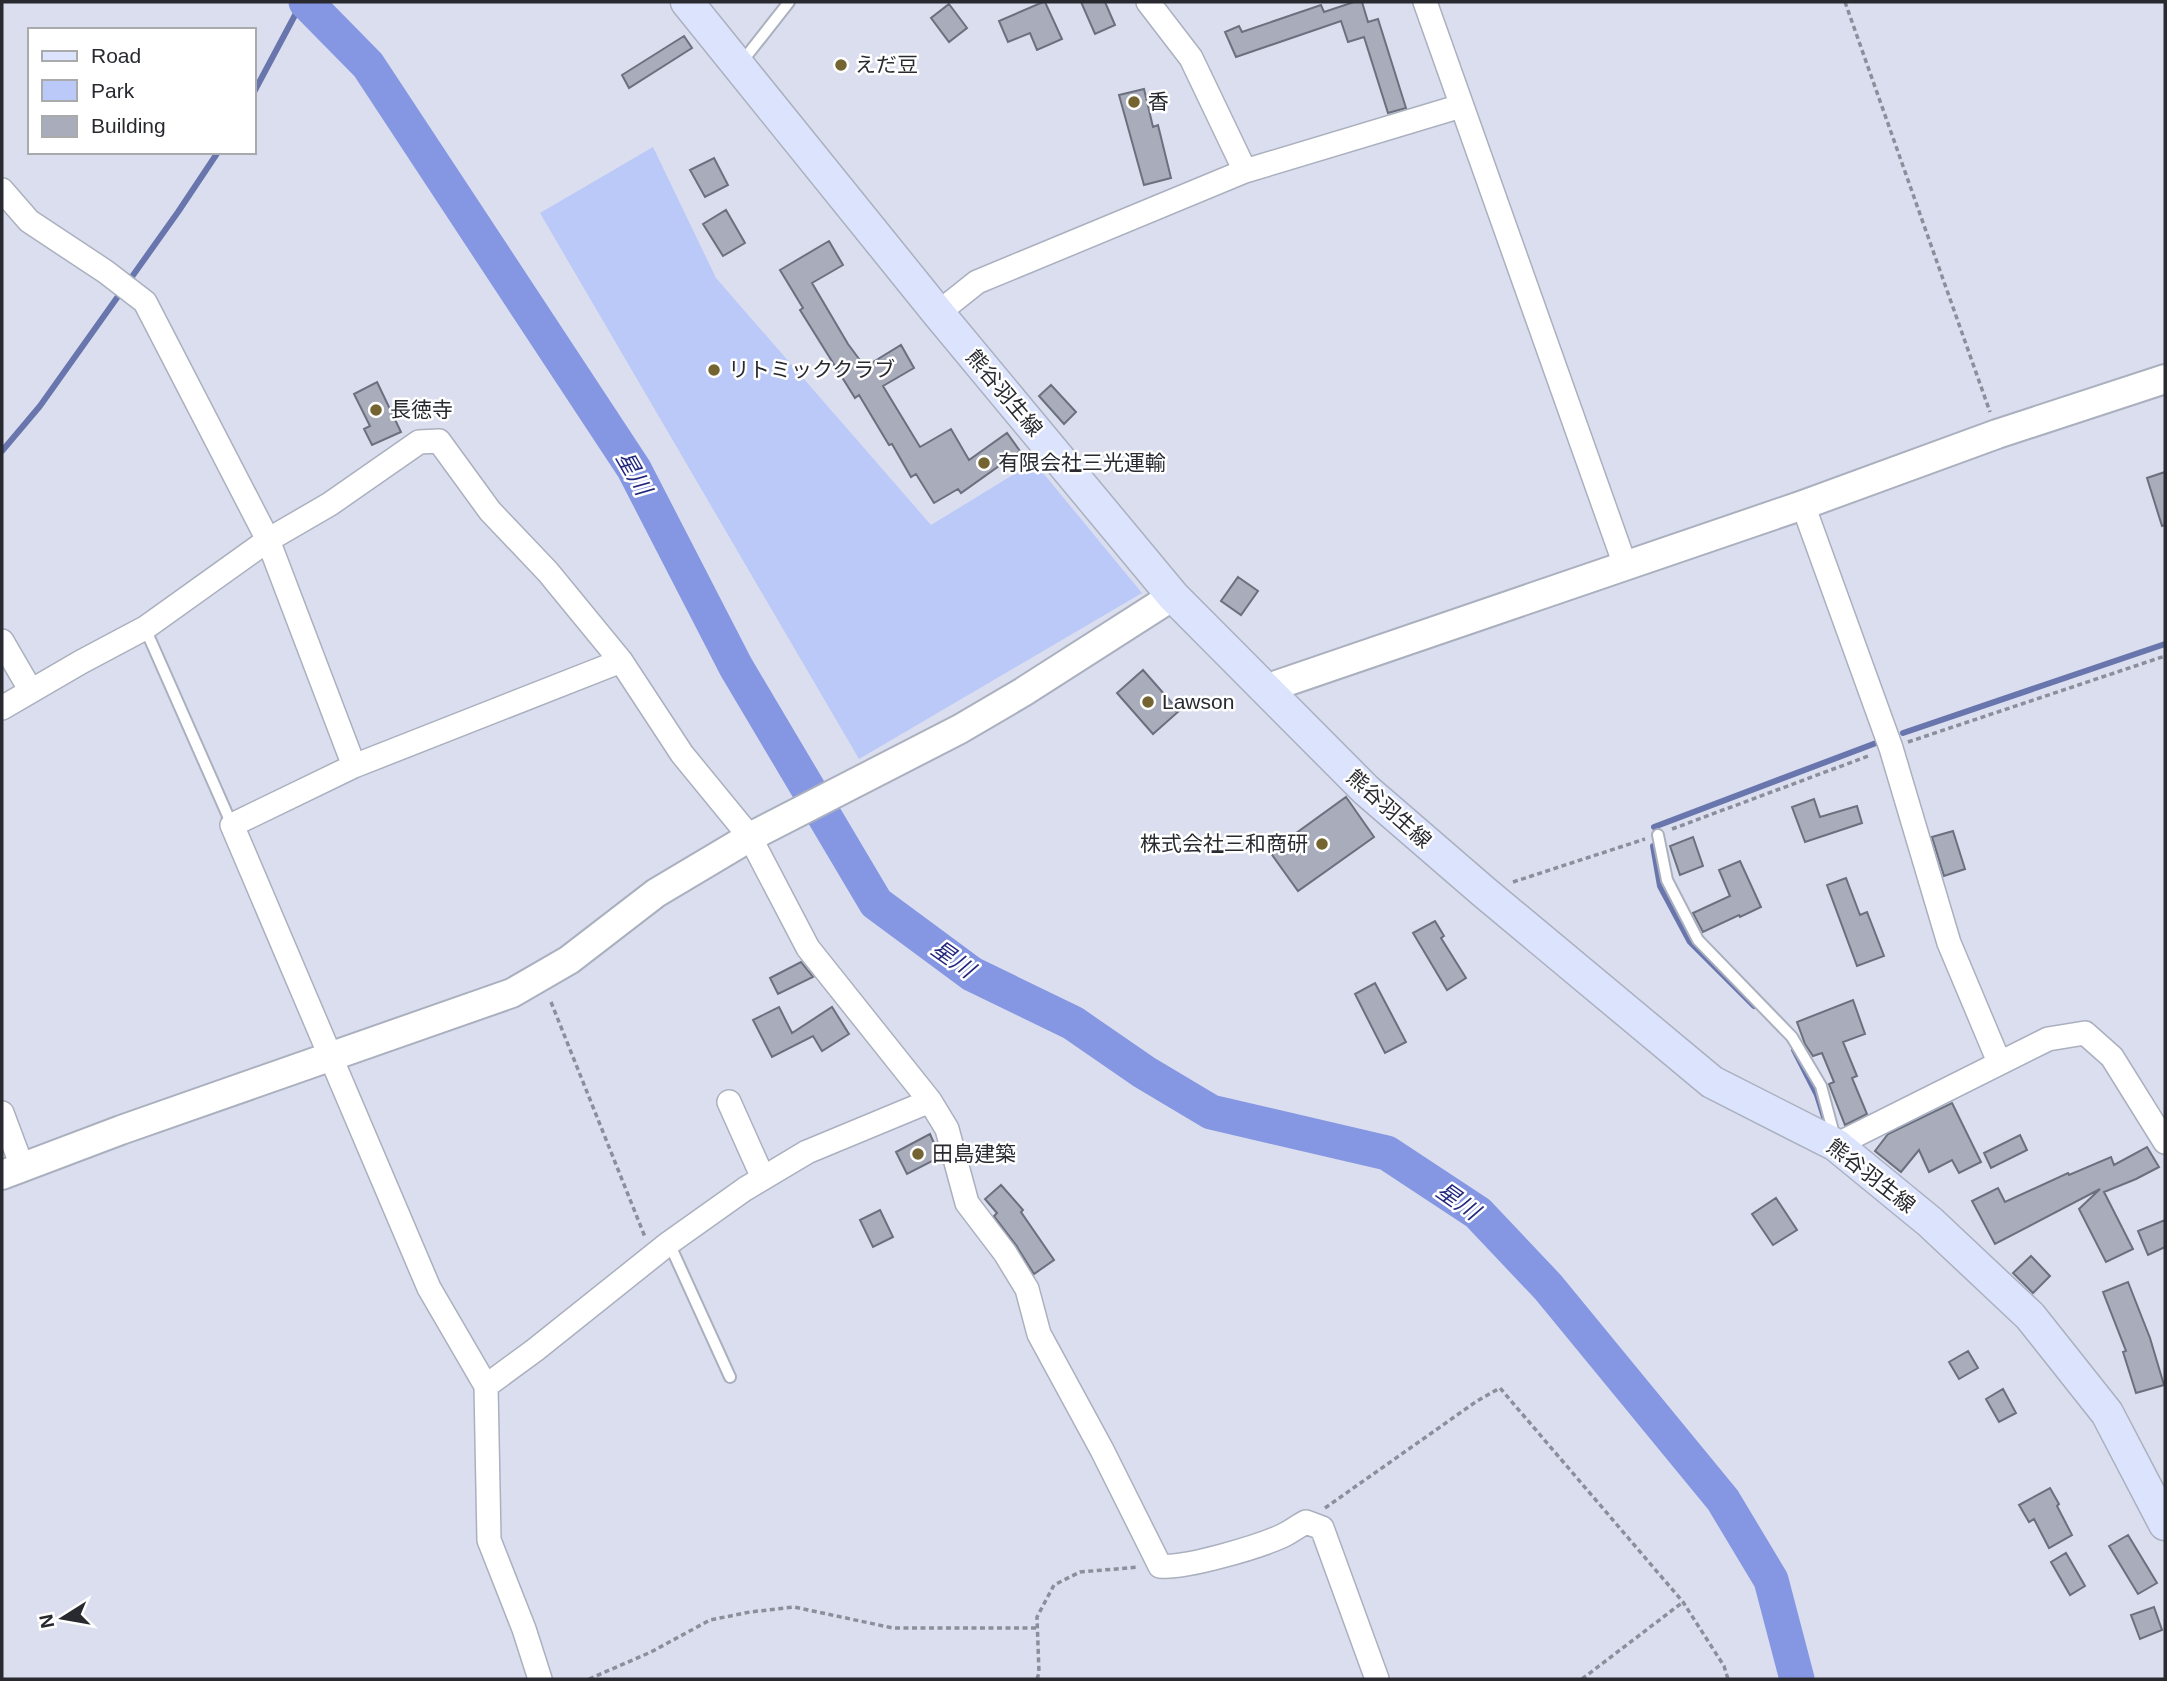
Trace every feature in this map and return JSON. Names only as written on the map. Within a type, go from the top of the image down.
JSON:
[{"type":"main road","name":"熊谷羽生線","points":[[687,2],[938,313],[1173,596],[1366,790],[1712,1083],[1836,1145],[1930,1222],[2030,1316],[2107,1413],[2165,1524]]},
{"type":"street","points":[[1148,2],[1191,58],[1245,171]]},
{"type":"street","points":[[1425,2],[1625,565]]},
{"type":"street","points":[[938,313],[977,282],[1245,171],[1461,106]]},
{"type":"street","points":[[2,190],[29,221],[106,272],[145,302],[268,540],[354,766]]},
{"type":"street","points":[[1265,689],[1803,505],[1997,433],[2165,379]]},
{"type":"street","points":[[2,708],[145,628],[268,540],[330,504],[419,442],[439,441],[490,511],[548,572],[621,661],[682,754],[759,832],[808,948],[930,1101],[947,1129],[967,1203],[1005,1253],[1027,1289],[1040,1334],[1160,1566],[1171,1567],[1227,1554],[1283,1536],[1306,1522],[1322,1528],[1377,1679]]},
{"type":"street","points":[[1803,505],[1891,748],[1949,943],[1999,1062]]},
{"type":"street","points":[[2,1113],[12,1172],[121,1130],[512,993],[569,960],[656,893],[759,832],[960,729],[1173,596]]},
{"type":"street","points":[[2,641],[31,691]]},
{"type":"street","points":[[540,1679],[524,1629],[489,1541],[486,1386],[429,1288],[232,825],[354,766],[621,661]]},
{"type":"street","points":[[1836,1145],[2048,1039],[2085,1033],[2112,1057],[2165,1142]]},
{"type":"street","points":[[486,1386],[660,1250],[763,1178],[807,1152],[930,1101]]},
{"type":"street","points":[[729,1102],[763,1178]]},
{"type":"lane","points":[[738,67],[789,2]]},
{"type":"lane","points":[[145,628],[232,825]]},
{"type":"lane","points":[[1658,835],[1667,880],[1698,940],[1792,1037],[1821,1086],[1836,1145]]},
{"type":"lane","points":[[660,1250],[730,1377]]},
{"type":"path","points":[[1845,2],[1997,433]]},
{"type":"path","points":[[1484,892],[1658,835],[1891,748],[2165,656]]},
{"type":"path","points":[[551,1002],[660,1250]]},
{"type":"path","points":[[1306,1522],[1477,1401],[1500,1388],[1683,1602],[1724,1666],[1728,1679]]},
{"type":"path","points":[[1037,1679],[1037,1617],[1054,1585],[1080,1572],[1160,1566]]},
{"type":"path","points":[[1582,1679],[1683,1602]]},
{"type":"path","points":[[589,1679],[651,1652],[710,1620],[750,1612],[794,1607],[893,1628],[1037,1628]]},
{"type":"green space","name":"リトミッククラブ","points":[[653,147],[716,278],[931,525],[1034,462],[1142,593],[859,759],[540,213]]},
{"type":"building","points":[[1043,2],[1062,39],[1037,50],[1030,33],[1008,42],[999,21]]},
{"type":"building","points":[[1081,2],[1105,2],[1115,25],[1095,34]]},
{"type":"building","points":[[1362,2],[1368,22],[1378,19],[1406,108],[1388,113],[1364,37],[1348,42],[1341,21],[1236,57],[1225,32],[1239,26],[1242,32],[1321,5],[1324,12]]},
{"type":"building","points":[[949,4],[967,28],[949,42],[931,18]]},
{"type":"building","points":[[684,36],[692,48],[629,88],[622,75]]},
{"type":"building","points":[[1144,89],[1153,127],[1158,125],[1171,178],[1144,185],[1119,95]]},
{"type":"building","points":[[714,158],[728,185],[705,197],[690,170]]},
{"type":"building","points":[[726,210],[745,243],[723,256],[703,224]]},
{"type":"building","points":[[829,241],[843,265],[812,283],[848,344],[865,367],[901,345],[914,368],[883,386],[920,447],[951,429],[969,460],[1007,433],[1020,451],[961,493],[958,489],[934,503],[916,474],[911,477],[859,395],[855,398],[800,310],[803,308],[780,270]]},
{"type":"building","name":"長徳寺","points":[[377,382],[401,432],[372,445],[364,429],[370,426],[354,394]]},
{"type":"building","points":[[1051,385],[1076,412],[1064,424],[1039,396]]},
{"type":"building","points":[[2165,472],[2165,525],[2162,526],[2147,478]]},
{"type":"building","points":[[1238,577],[1258,591],[1241,615],[1221,601]]},
{"type":"building","name":"Lawson","points":[[1143,670],[1179,711],[1153,734],[1117,693]]},
{"type":"building","name":"株式会社三和商研","points":[[1346,797],[1374,837],[1298,891],[1270,852]]},
{"type":"building","points":[[1814,799],[1820,817],[1857,806],[1862,823],[1805,842],[1792,807]]},
{"type":"building","points":[[1953,831],[1965,869],[1944,876],[1932,837]]},
{"type":"building","points":[[1693,837],[1703,866],[1680,875],[1670,846]]},
{"type":"building","points":[[1740,861],[1761,907],[1703,932],[1693,913],[1730,896],[1719,870]]},
{"type":"building","points":[[1846,878],[1860,915],[1867,912],[1884,956],[1857,966],[1827,885]]},
{"type":"building","points":[[1435,921],[1444,936],[1441,938],[1466,978],[1447,990],[1413,933]]},
{"type":"building","points":[[801,962],[813,977],[778,994],[770,978]]},
{"type":"building","points":[[1375,983],[1406,1042],[1385,1053],[1355,994]]},
{"type":"building","points":[[1853,1000],[1865,1034],[1843,1042],[1857,1076],[1852,1078],[1867,1114],[1845,1125],[1829,1084],[1834,1082],[1822,1053],[1813,1056],[1805,1044],[1797,1022]]},
{"type":"building","points":[[779,1007],[792,1033],[832,1007],[849,1034],[822,1051],[813,1036],[772,1057],[753,1020]]},
{"type":"building","points":[[1952,1103],[1981,1162],[1959,1173],[1952,1160],[1929,1172],[1919,1150],[1901,1172],[1875,1151],[1888,1134]]},
{"type":"building","name":"田島建築","points":[[930,1134],[940,1157],[907,1174],[896,1152]]},
{"type":"building","points":[[2020,1135],[2027,1150],[1991,1168],[1984,1153]]},
{"type":"building","points":[[2147,1147],[2159,1167],[2104,1192],[2133,1249],[2106,1262],[2079,1209],[2100,1189],[1995,1244],[1972,1201],[1998,1188],[2005,1202],[2111,1157],[2114,1165]]},
{"type":"building","points":[[1001,1185],[1023,1210],[1021,1212],[1054,1260],[1034,1274],[994,1216],[997,1213],[985,1199]]},
{"type":"building","points":[[1776,1198],[1797,1230],[1773,1245],[1752,1214]]},
{"type":"building","points":[[880,1210],[893,1237],[873,1247],[860,1220]]},
{"type":"building","points":[[2165,1220],[2165,1247],[2148,1255],[2138,1231]]},
{"type":"building","points":[[2031,1256],[2050,1276],[2033,1293],[2013,1273]]},
{"type":"building","points":[[2128,1282],[2150,1338],[2164,1385],[2136,1393],[2123,1352],[2126,1351],[2103,1292]]},
{"type":"building","points":[[1968,1351],[1978,1368],[1959,1379],[1949,1362]]},
{"type":"building","points":[[2003,1389],[2016,1413],[1999,1422],[1986,1399]]},
{"type":"building","points":[[2050,1488],[2072,1535],[2049,1548],[2034,1519],[2029,1522],[2019,1505]]},
{"type":"building","points":[[2128,1535],[2157,1583],[2138,1594],[2109,1546]]},
{"type":"building","points":[[2066,1553],[2085,1586],[2070,1595],[2051,1562]]},
{"type":"building","points":[[2154,1607],[2162,1630],[2140,1639],[2131,1615]]},
{"type":"waterway","points":[[256,88],[302,2]]},
{"type":"waterway","name":"星川","points":[[306,2],[368,65],[634,469],[736,667],[876,903],[972,974],[1073,1023],[1144,1072],[1211,1112],[1387,1153],[1478,1213],[1548,1287],[1723,1500],[1771,1580],[1797,1679]]},
{"type":"waterway","points":[[2,451],[40,406],[217,154]]},
{"type":"waterway","points":[[1903,733],[2165,644]]},
{"type":"waterway","points":[[1654,827],[1876,743]]},
{"type":"waterway","points":[[1653,846],[1660,886],[1690,942],[1754,1006]]},
{"type":"waterway","points":[[1794,1050],[1817,1095],[1825,1120]]},
{"type":"place","name":"えだ豆","points":[[841,65]]},
{"type":"place","name":"香","points":[[1134,102]]},
{"type":"place","name":"リトミッククラブ","points":[[714,370]]},
{"type":"place","name":"長徳寺","points":[[376,410]]},
{"type":"place","name":"有限会社三光運輸","points":[[984,463]]},
{"type":"place","name":"Lawson","points":[[1148,702]]},
{"type":"place","name":"株式会社三和商研","points":[[1322,844]]},
{"type":"place","name":"田島建築","points":[[918,1154]]}]
